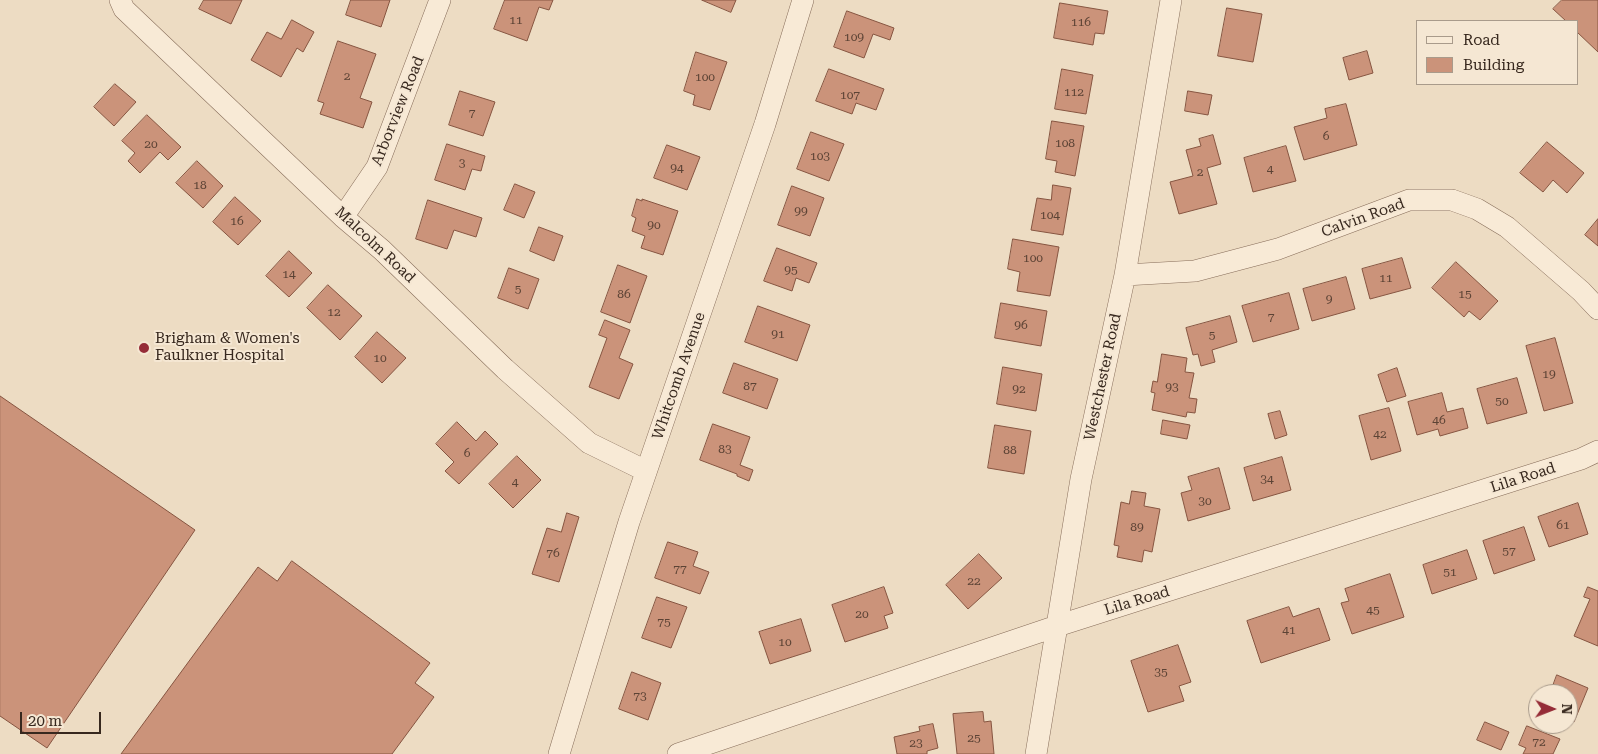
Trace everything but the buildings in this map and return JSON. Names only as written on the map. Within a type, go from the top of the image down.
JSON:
[{"type":"street","name":"Malcolm Road","points":[[120,0],[124,9],[344,217],[382,250],[505,369],[589,443],[646,471]]},
{"type":"street","name":"Arborview Road","points":[[344,217],[377,167],[440,0]]},
{"type":"street","name":"Whitcomb Avenue","points":[[559,754],[629,522],[765,124],[803,0]]},
{"type":"street","name":"Westchester Road","points":[[1036,754],[1081,479],[1125,275],[1171,0]]},
{"type":"street","name":"Calvin Road","points":[[1125,275],[1195,271],[1278,249],[1409,200],[1452,200],[1477,209],[1507,227],[1598,308]]},
{"type":"street","name":"Lila Road","points":[[678,754],[1057,626],[1581,459],[1598,451]]},
{"type":"place","name":"Brigham & Women's Faulkner Hospital","points":[[144,348]]}]
